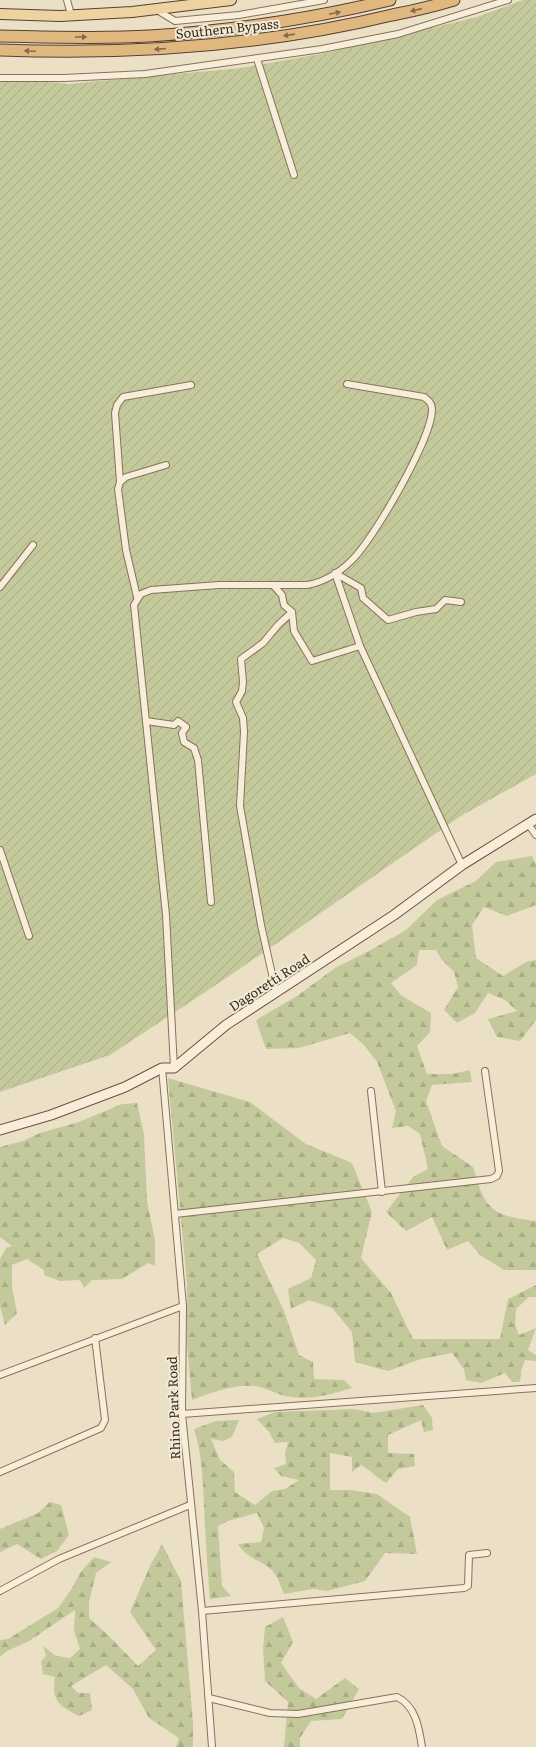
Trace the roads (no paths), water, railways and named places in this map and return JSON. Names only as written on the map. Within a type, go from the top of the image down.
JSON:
[{"type":"highway","name":"Southern Bypass","points":[[0,36],[148,36],[249,27],[334,13],[390,0]]},
{"type":"highway","name":"Southern Bypass","points":[[0,50],[69,53],[139,50],[249,41],[340,28],[454,0]]},
{"type":"main road","points":[[0,14],[71,15],[155,9],[231,0]]},
{"type":"main road","name":"Dagoretti Road","points":[[174,1068],[226,1025],[394,915],[462,865],[532,821]]},
{"type":"main road","points":[[0,1130],[51,1115],[125,1087],[162,1068],[174,1068]]},
{"type":"street","points":[[67,0],[71,15]]},
{"type":"street","points":[[155,9],[175,21],[239,14],[324,0]]},
{"type":"street","points":[[0,78],[64,78],[145,74],[257,59],[322,49],[398,34],[508,0]]},
{"type":"street","points":[[257,59],[294,175]]},
{"type":"street","points":[[174,1068],[166,915],[134,605],[137,597],[145,591],[151,590],[219,586],[317,584],[352,560],[396,496],[412,466],[430,423],[432,408],[430,401],[424,397],[347,384]]},
{"type":"street","points":[[137,597],[126,550],[118,488],[120,482],[115,413],[117,405],[123,397],[191,385]]},
{"type":"street","points":[[120,482],[126,477],[166,464]]},
{"type":"street","points":[[0,587],[33,545]]},
{"type":"street","points":[[335,573],[361,588],[363,598],[388,620],[416,612],[436,609],[446,600],[461,602]]},
{"type":"street","points":[[335,573],[360,646],[462,865]]},
{"type":"street","points":[[273,585],[282,595],[284,605],[292,612],[294,630],[312,661],[360,646]]},
{"type":"street","points":[[276,992],[261,925],[240,806],[244,732],[243,718],[236,702],[242,691],[243,682],[241,659],[263,643],[278,625],[292,612]]},
{"type":"street","points":[[146,721],[174,725],[178,721],[186,727],[182,733],[184,742],[194,748],[198,760],[211,902]]},
{"type":"street","points":[[532,821],[536,835]]},
{"type":"street","points":[[0,850],[29,936]]},
{"type":"street","name":"Rhino Park Road","points":[[162,1068],[183,1306],[182,1414],[190,1505],[202,1611],[212,1747]]},
{"type":"street","points":[[175,1214],[484,1181],[498,1176],[499,1170],[485,1071]]},
{"type":"street","points":[[371,1091],[382,1192]]},
{"type":"street","points":[[0,1375],[183,1306]]},
{"type":"street","points":[[0,1472],[101,1428],[105,1420],[96,1338]]},
{"type":"street","points":[[182,1414],[536,1388]]},
{"type":"street","points":[[0,1591],[59,1559],[190,1505]]},
{"type":"street","points":[[202,1611],[464,1588],[468,1586],[469,1555],[487,1553]]},
{"type":"street","points":[[208,1698],[270,1713],[298,1714],[397,1697],[404,1701],[415,1716],[422,1747]]}]
